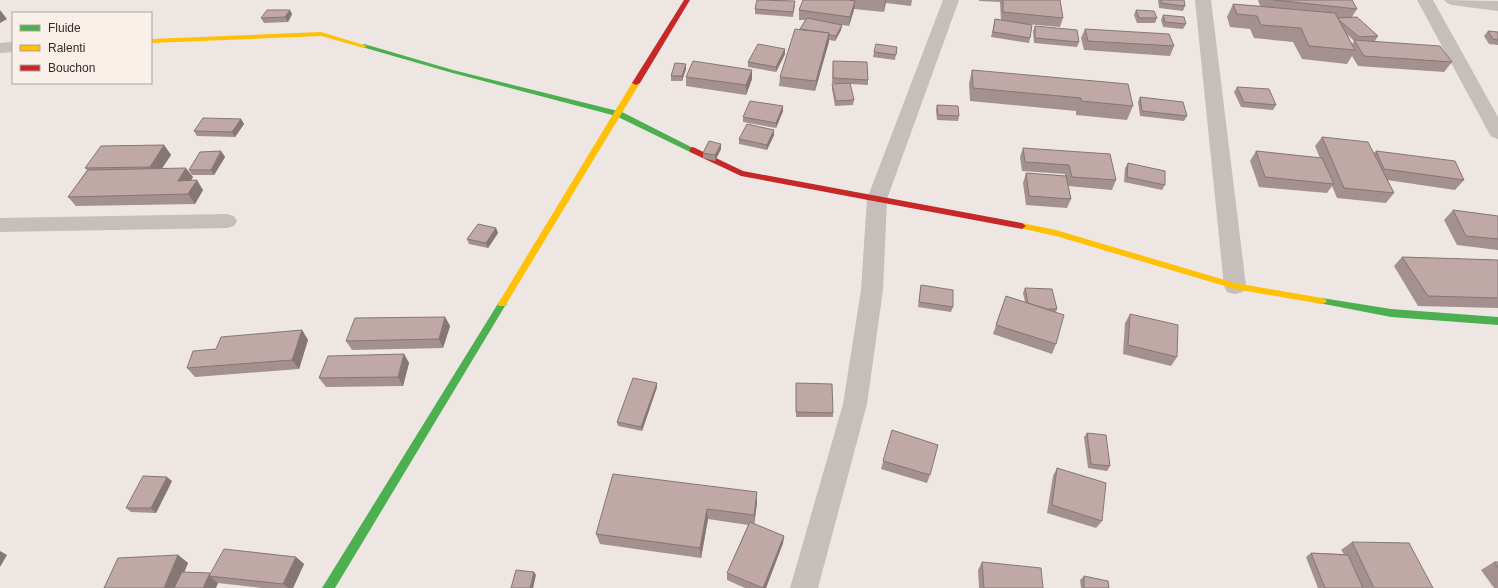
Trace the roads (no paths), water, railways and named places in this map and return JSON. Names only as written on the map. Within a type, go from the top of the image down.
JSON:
[{"type":"street","points":[[328,588],[688,0]]},
{"type":"street","points":[[804,588],[855,404],[872,290],[878,199],[951,0]]},
{"type":"street","points":[[1203,0],[1235,286]]},
{"type":"street","points":[[1425,0],[1498,133]]},
{"type":"street","points":[[1452,0],[1498,6]]},
{"type":"street","points":[[152,41],[321,34],[451,71],[619,114],[741,173],[1056,233],[1235,286],[1391,313],[1498,321]]},
{"type":"street","points":[[0,48],[12,47]]},
{"type":"street","points":[[0,226],[227,221]]}]
